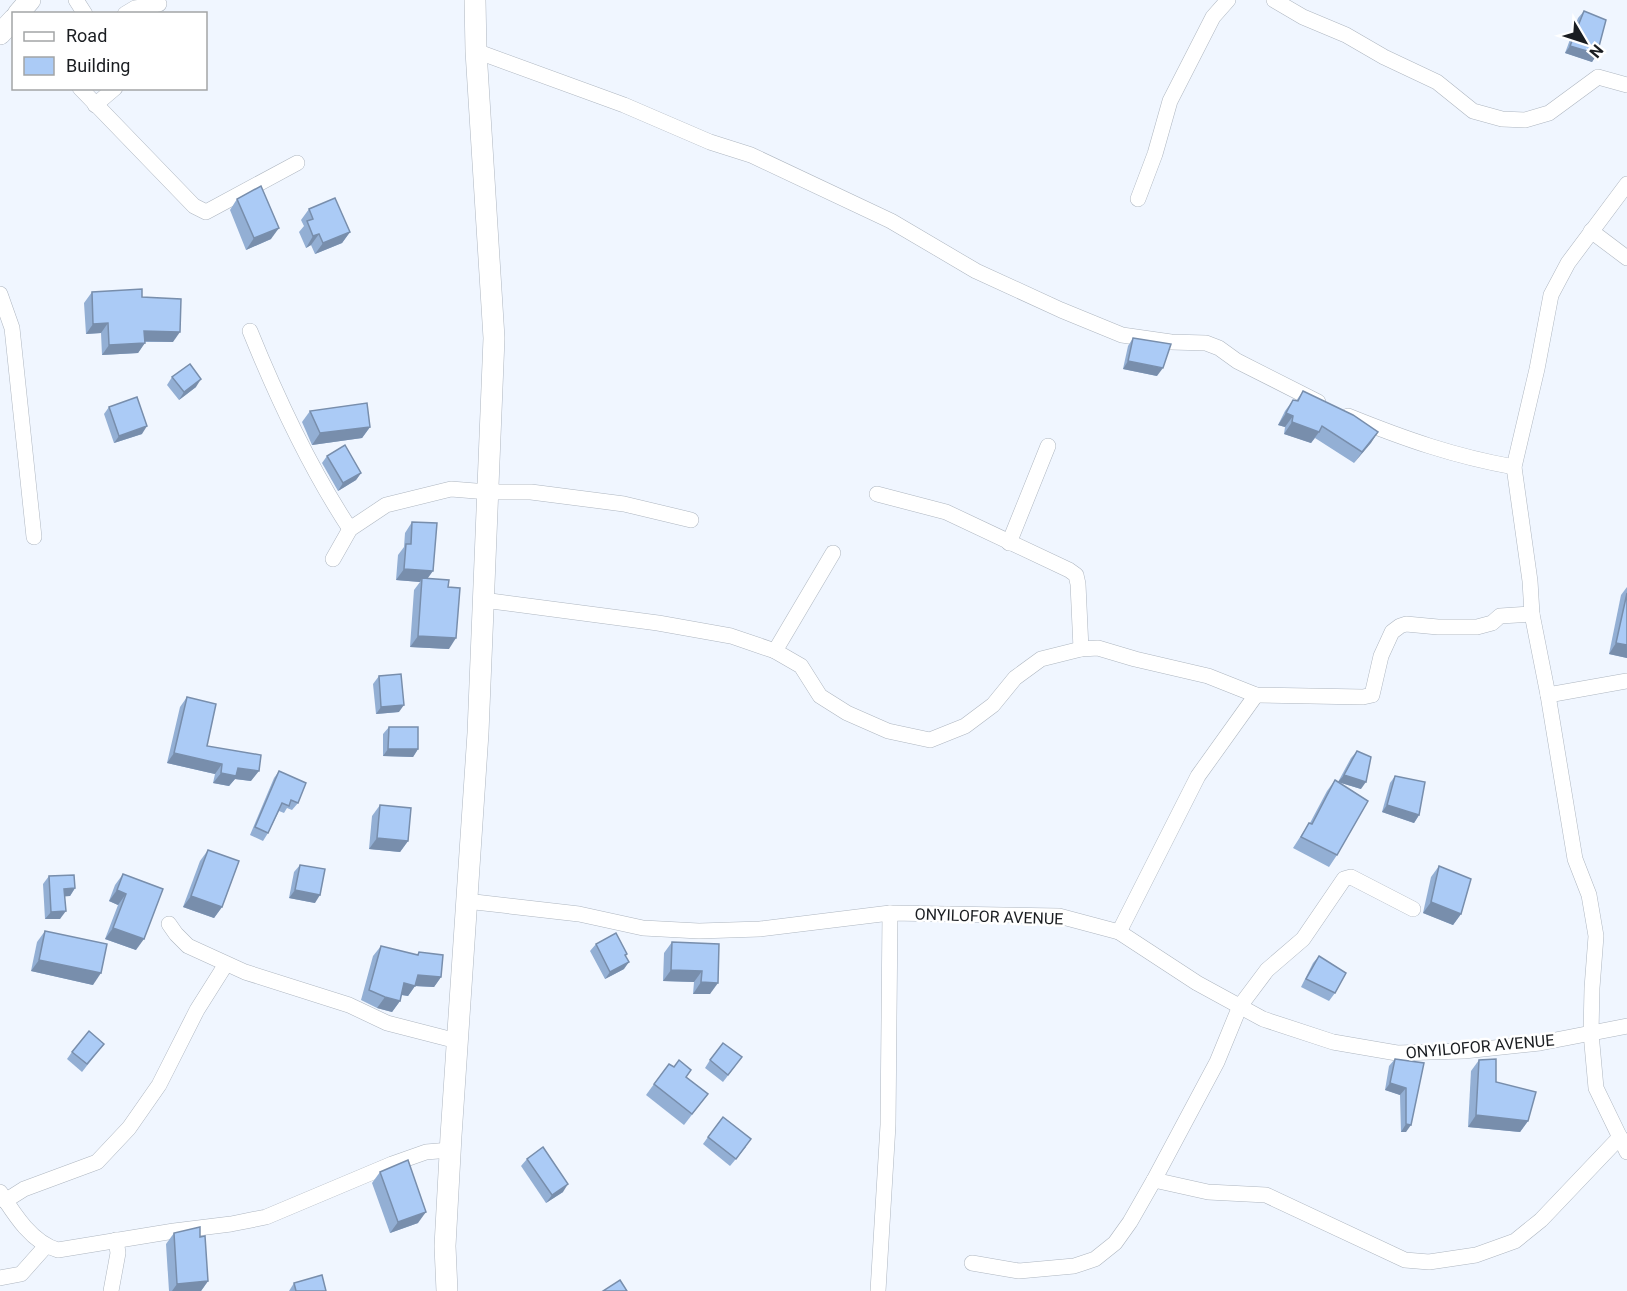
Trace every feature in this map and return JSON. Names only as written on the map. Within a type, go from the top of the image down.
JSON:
[{"type":"main road","points":[[20,12],[30,0]]},
{"type":"main road","points":[[447,1291],[446,1246],[450,1150],[478,733],[494,338],[476,51],[475,0]]},
{"type":"main road","points":[[0,34],[12,21]]},
{"type":"street","points":[[1138,199],[1155,154],[1170,101],[1213,17],[1228,0]]},
{"type":"street","points":[[1274,0],[1303,17],[1346,35],[1384,57],[1437,82],[1473,111],[1502,119],[1525,120],[1548,113],[1598,77],[1627,85]]},
{"type":"street","points":[[128,12],[135,8],[159,4]]},
{"type":"street","points":[[476,51],[624,105],[710,142],[751,155],[891,221],[976,271],[1122,335],[1171,342],[1206,343],[1332,409],[1417,444],[1472,460],[1514,467]]},
{"type":"street","points":[[82,90],[194,206],[206,212],[297,164]]},
{"type":"street","points":[[95,105],[114,90]]},
{"type":"street","points":[[1627,184],[1568,263],[1551,295],[1537,369],[1514,467],[1530,581],[1532,614],[1575,859],[1589,895],[1596,936],[1591,1034],[1596,1088],[1627,1152]]},
{"type":"street","points":[[1591,231],[1627,258]]},
{"type":"street","points":[[0,294],[12,328],[34,537]]},
{"type":"street","points":[[250,331],[271,383],[323,488],[350,529]]},
{"type":"street","points":[[1009,543],[1048,446]]},
{"type":"street","points":[[333,559],[350,529],[386,505],[451,489],[531,492],[566,496],[624,504],[691,520]]},
{"type":"street","points":[[877,494],[946,512],[1076,575],[1081,649]]},
{"type":"street","points":[[775,651],[833,553]]},
{"type":"street","points":[[483,600],[668,625],[731,636],[775,651],[801,666],[819,696],[847,713],[888,731],[930,740],[965,726],[993,705],[1015,678],[1041,659],[1081,649],[1098,648],[1135,659],[1208,675],[1256,695],[1363,697],[1372,695],[1381,656],[1392,632],[1400,626],[1406,624],[1477,627],[1492,623],[1500,616],[1532,614]]},
{"type":"street","points":[[1548,695],[1627,681]]},
{"type":"street","points":[[1119,932],[1198,776],[1256,695]]},
{"type":"street","points":[[972,1263],[1019,1270],[1074,1266],[1095,1259],[1115,1243],[1154,1180],[1217,1062],[1240,1006],[1267,970],[1303,939],[1344,879],[1351,877],[1413,909]]},
{"type":"street","name":"ONYILOFOR AVENUE","points":[[466,901],[579,914],[643,928],[699,931],[760,929],[890,913],[1059,916],[1119,932],[1197,983],[1263,1019],[1333,1042],[1397,1053],[1464,1051],[1540,1042],[1627,1026]]},
{"type":"street","points":[[878,1291],[888,1125],[890,913]]},
{"type":"street","points":[[169,924],[188,946],[245,972],[349,1005],[387,1023],[457,1041]]},
{"type":"street","points":[[226,964],[197,1010],[159,1085],[129,1128],[97,1162],[3,1196],[30,1231],[45,1246],[58,1250],[266,1217],[392,1164],[426,1152],[450,1150]]},
{"type":"street","points":[[1154,1180],[1208,1192],[1266,1195],[1405,1260],[1429,1262],[1476,1255],[1515,1241],[1541,1220],[1620,1137]]},
{"type":"street","points":[[111,1291],[118,1253],[116,1240]]},
{"type":"street","points":[[0,1278],[21,1274],[45,1246]]},
{"type":"building","points":[[1584,11],[1606,20],[1597,54],[1570,46]]},
{"type":"building","points":[[261,186],[279,228],[254,238],[237,199]]},
{"type":"building","points":[[335,198],[350,232],[323,243],[319,234],[313,236],[307,221],[313,219],[309,209]]},
{"type":"building","points":[[142,289],[142,297],[181,299],[180,332],[144,331],[145,343],[109,345],[108,323],[93,324],[92,292]]},
{"type":"building","points":[[1133,338],[1171,344],[1163,368],[1128,361]]},
{"type":"building","points":[[190,364],[201,379],[184,392],[172,377]]},
{"type":"building","points":[[1303,391],[1353,415],[1378,432],[1362,452],[1322,426],[1319,432],[1292,422],[1293,416],[1286,413],[1293,400],[1298,401]]},
{"type":"building","points":[[137,397],[147,426],[119,436],[109,407]]},
{"type":"building","points":[[367,403],[370,427],[320,433],[310,411]]},
{"type":"building","points":[[345,445],[361,473],[343,483],[327,456]]},
{"type":"building","points":[[412,522],[437,523],[433,571],[404,569],[406,544],[411,544]]},
{"type":"building","points":[[422,578],[449,580],[448,587],[460,588],[456,638],[418,636]]},
{"type":"building","points":[[1627,593],[1627,645],[1616,643]]},
{"type":"building","points":[[401,674],[404,705],[381,707],[379,676]]},
{"type":"building","points":[[187,697],[216,704],[207,746],[261,755],[259,771],[238,768],[236,776],[221,773],[222,764],[174,753]]},
{"type":"building","points":[[389,727],[418,727],[418,749],[388,749]]},
{"type":"building","points":[[1357,751],[1371,757],[1366,782],[1344,775]]},
{"type":"building","points":[[279,771],[306,783],[298,803],[291,800],[289,806],[282,803],[268,833],[255,827]]},
{"type":"building","points":[[1395,776],[1425,782],[1419,815],[1387,805]]},
{"type":"building","points":[[1335,780],[1368,801],[1337,855],[1301,837],[1309,823],[1312,824]]},
{"type":"building","points":[[380,805],[411,808],[408,841],[377,838]]},
{"type":"building","points":[[208,850],[239,861],[222,907],[191,896]]},
{"type":"building","points":[[300,865],[325,869],[320,895],[295,890]]},
{"type":"building","points":[[1439,866],[1471,879],[1461,914],[1431,902]]},
{"type":"building","points":[[123,874],[163,889],[144,939],[113,928],[126,894],[117,890]]},
{"type":"building","points":[[74,875],[75,888],[64,889],[66,911],[51,912],[49,876]]},
{"type":"building","points":[[45,931],[107,944],[101,973],[39,960]]},
{"type":"building","points":[[616,933],[629,962],[610,972],[596,944]]},
{"type":"building","points":[[672,942],[719,944],[718,983],[701,982],[702,971],[671,970]]},
{"type":"building","points":[[381,946],[418,955],[419,952],[443,955],[441,977],[418,975],[415,986],[404,983],[400,1001],[369,990]]},
{"type":"building","points":[[1319,956],[1346,973],[1335,993],[1306,979]]},
{"type":"building","points":[[89,1031],[104,1044],[87,1064],[72,1052]]},
{"type":"building","points":[[723,1043],[742,1057],[728,1075],[710,1060]]},
{"type":"building","points":[[1395,1059],[1424,1063],[1411,1125],[1406,1124],[1406,1088],[1390,1083]]},
{"type":"building","points":[[1496,1059],[1496,1082],[1536,1092],[1528,1121],[1476,1115],[1479,1060]]},
{"type":"building","points":[[679,1060],[691,1070],[686,1077],[708,1094],[692,1114],[654,1084],[669,1064],[674,1067]]},
{"type":"building","points":[[723,1117],[751,1139],[736,1159],[708,1137]]},
{"type":"building","points":[[543,1147],[568,1184],[552,1195],[527,1159]]},
{"type":"building","points":[[408,1160],[426,1212],[398,1222],[380,1172]]},
{"type":"building","points":[[200,1227],[200,1237],[205,1236],[208,1281],[177,1284],[174,1233]]},
{"type":"building","points":[[322,1275],[326,1291],[296,1291],[294,1283]]},
{"type":"building","points":[[620,1280],[627,1291],[603,1291]]}]
